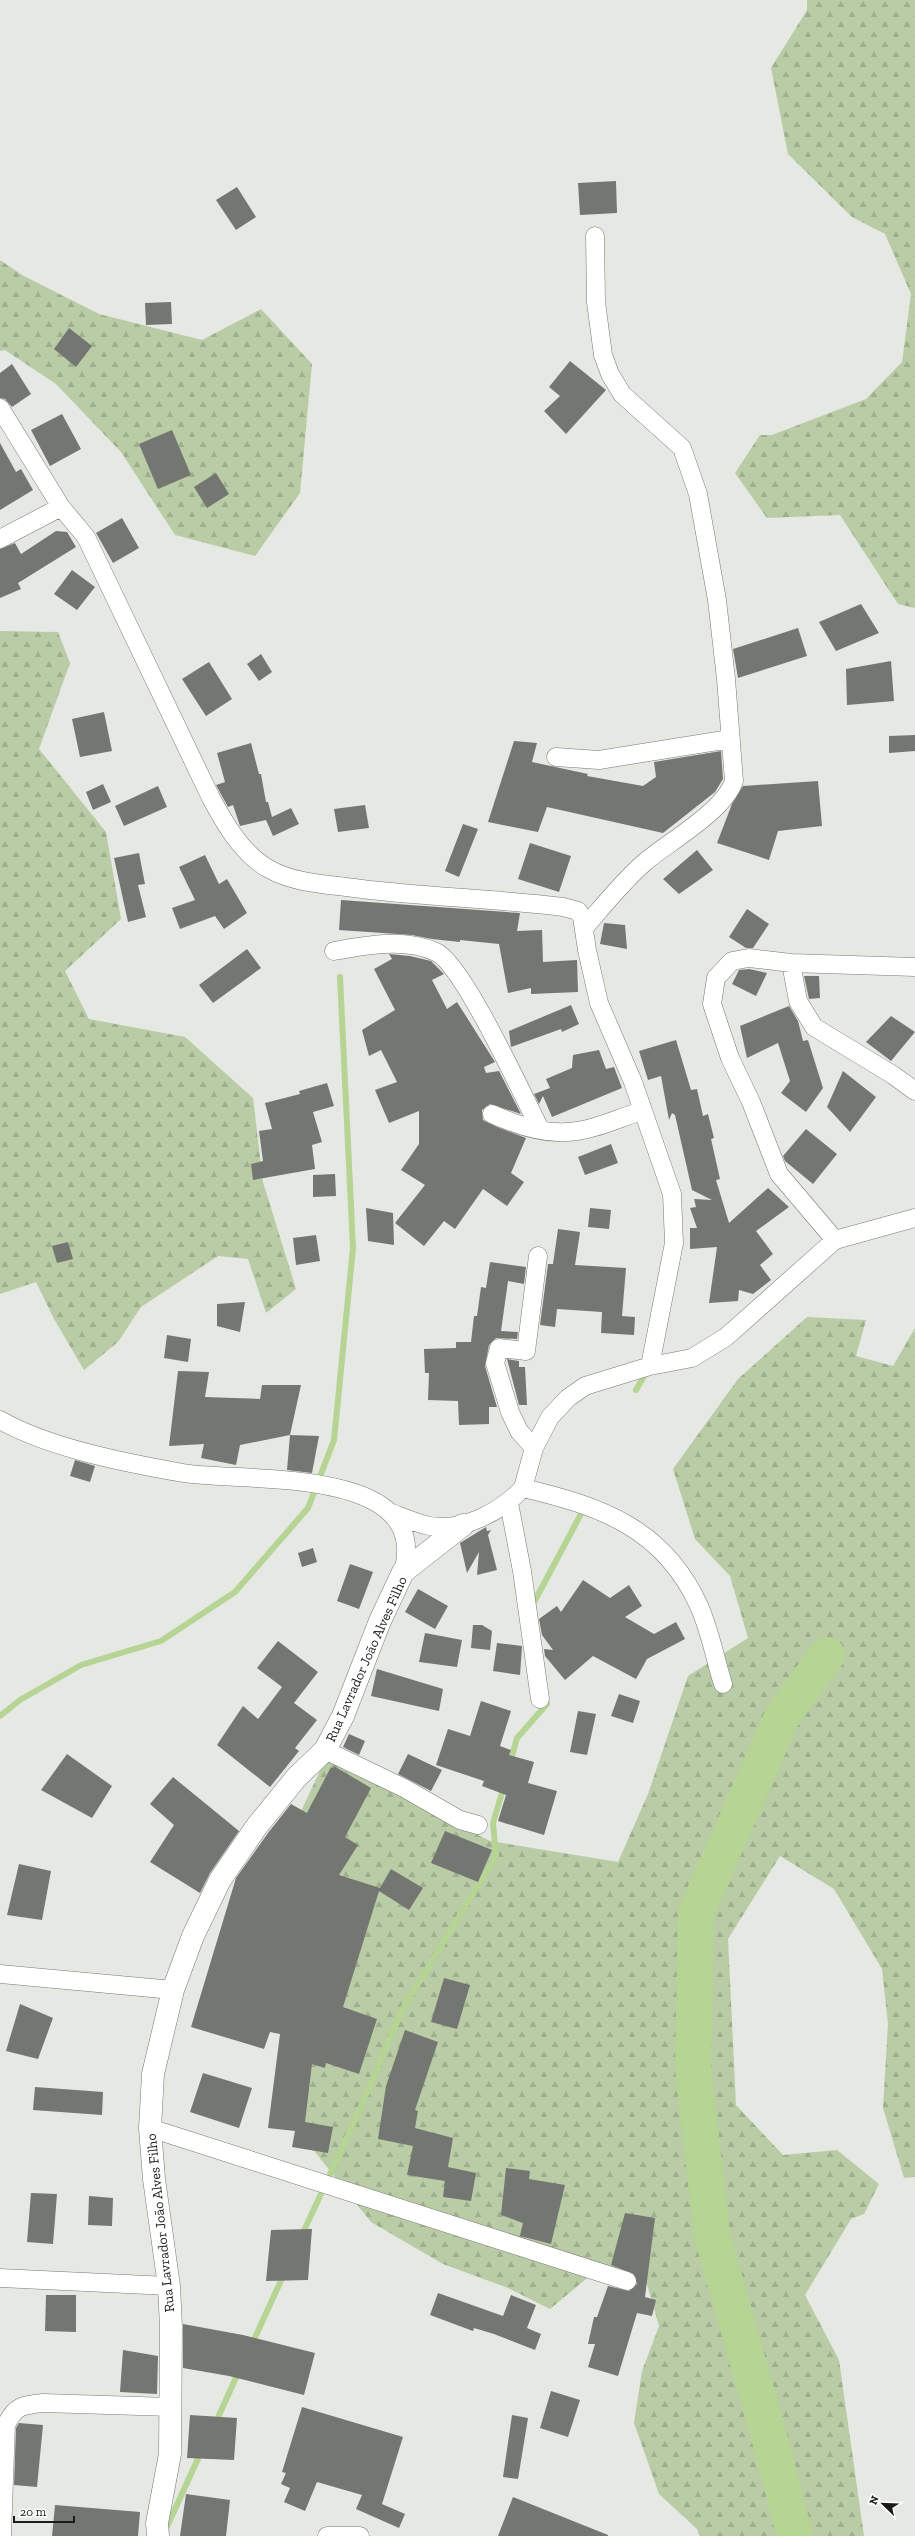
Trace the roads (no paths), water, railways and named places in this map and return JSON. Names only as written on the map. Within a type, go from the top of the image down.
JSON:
[{"type":"street","points":[[585,927],[618,888],[645,862],[688,830],[730,792],[734,781],[717,600],[698,494],[682,448],[622,394],[610,374],[603,355],[596,302],[595,236]]},
{"type":"street","points":[[0,408],[61,507],[86,537],[211,798],[222,819],[251,856],[270,870],[290,878],[321,884],[376,891],[563,907],[578,911],[585,927],[587,950],[599,1003],[633,1082],[672,1194],[674,1243],[650,1366]]},
{"type":"street","points":[[0,539],[61,507]]},
{"type":"street","points":[[556,757],[599,760],[730,739]]},
{"type":"street","points":[[334,951],[371,944],[413,946],[437,952],[453,966],[473,998],[540,1129]]},
{"type":"street","points":[[835,1240],[779,1174],[751,1102],[730,1058],[712,1004],[716,978],[732,961],[749,958],[791,963],[915,967]]},
{"type":"street","points":[[791,963],[798,1001],[814,1027],[893,1075],[915,1091]]},
{"type":"street","points":[[492,1114],[508,1122],[540,1129],[567,1132],[593,1127],[642,1111]]},
{"type":"street","points":[[0,1420],[16,1429],[44,1439],[112,1458],[177,1471],[318,1482],[366,1498],[392,1513],[431,1526],[463,1525],[509,1503],[523,1488],[534,1448],[550,1417],[568,1398],[586,1386],[650,1366],[692,1358],[726,1337],[835,1240],[915,1218]]},
{"type":"street","points":[[534,1448],[518,1431],[510,1412],[495,1363],[499,1348],[526,1351],[538,1256]]},
{"type":"street","points":[[523,1488],[562,1497],[615,1517],[638,1529],[654,1542],[672,1560],[686,1580],[700,1607],[722,1684]]},
{"type":"street","points":[[509,1503],[522,1571],[540,1699]]},
{"type":"street","points":[[392,1513],[403,1527],[407,1557],[403,1572]]},
{"type":"street","name":"Rua Lavrador João Alves Filho","points":[[158,2536],[157,2523],[170,2454],[171,2407],[169,2286],[154,2179],[150,2128],[153,2074],[173,1990],[193,1936],[220,1880],[257,1826],[296,1778],[325,1750],[343,1716],[380,1621],[403,1572],[463,1525]]},
{"type":"street","points":[[325,1750],[404,1788],[460,1820],[478,1825]]},
{"type":"street","points":[[0,1974],[173,1990]]},
{"type":"street","points":[[150,2128],[627,2281]]},
{"type":"street","points":[[0,2278],[169,2286]]},
{"type":"street","points":[[2,2536],[6,2425],[13,2411],[27,2405],[43,2403],[171,2407]]},
{"type":"street","points":[[327,2536],[360,2536]]},
{"type":"waterway","points":[[0,1716],[20,1700],[81,1665],[161,1641],[235,1592],[308,1508],[334,1440],[353,1248],[340,977]]},
{"type":"waterway","points":[[636,1390],[647,1371]]},
{"type":"waterway","points":[[532,1606],[582,1512]]},
{"type":"waterway","points":[[795,2536],[770,2440],[712,2235],[693,2068],[696,1913],[782,1717],[827,1655]]},
{"type":"waterway","points":[[510,1763],[517,1738],[547,1704],[546,1699]]},
{"type":"waterway","points":[[302,2235],[356,2118],[402,2010],[496,1856],[493,1823],[504,1786]]},
{"type":"waterway","points":[[252,2344],[284,2274]]},
{"type":"waterway","points":[[215,2424],[239,2371]]},
{"type":"waterway","points":[[165,2531],[201,2452]]}]
